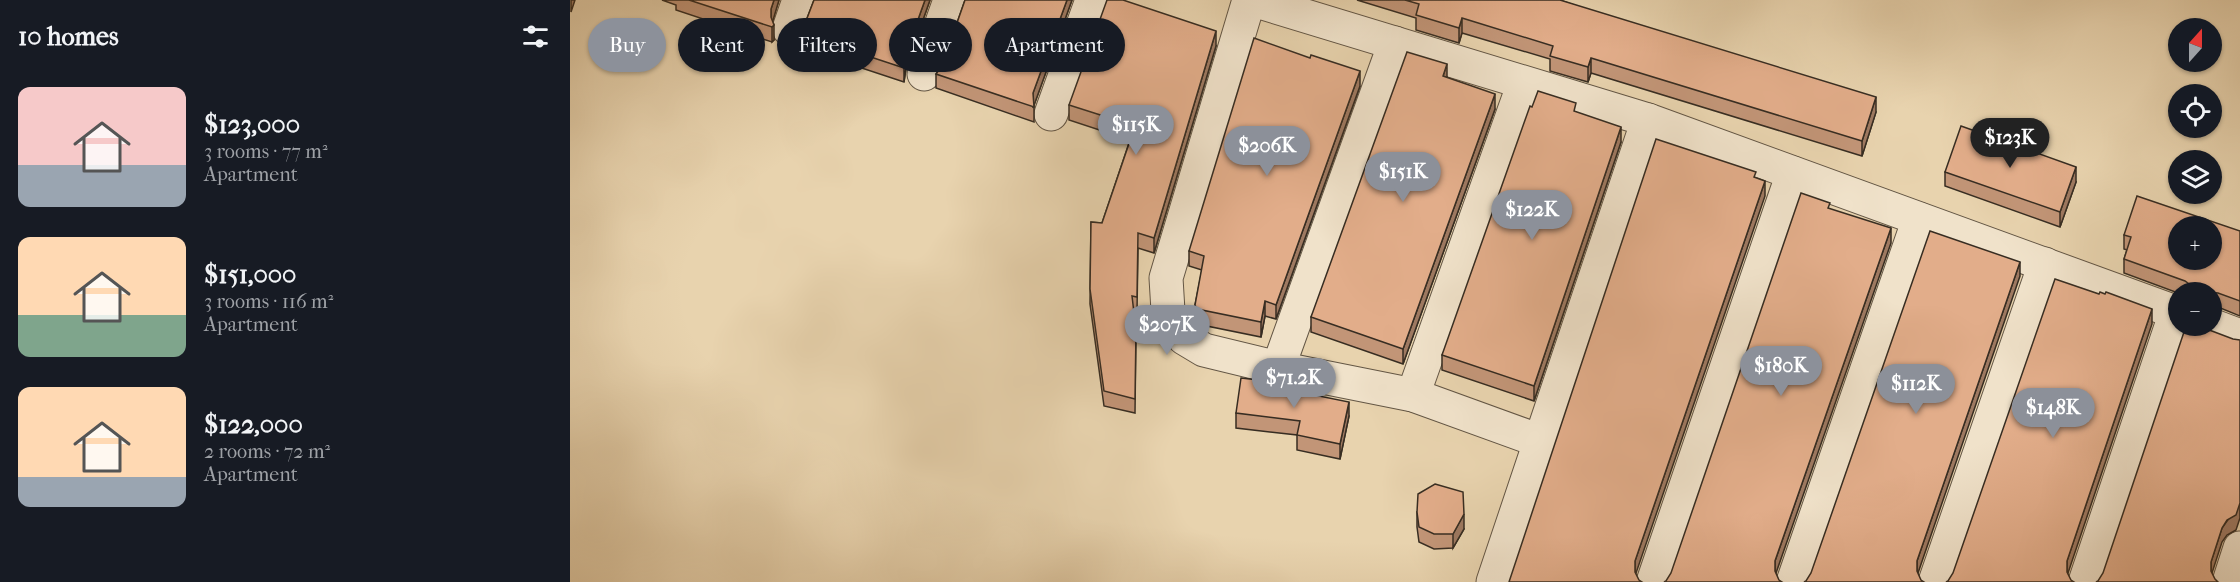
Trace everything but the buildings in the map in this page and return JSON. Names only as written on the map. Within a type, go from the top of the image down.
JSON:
[{"type":"street","points":[[924,74],[950,0]]},
{"type":"street","points":[[1051,114],[1092,0]]},
{"type":"street","points":[[1540,441],[1413,395],[1278,368],[1204,350],[1184,338],[1168,310],[1166,278],[1251,0],[1648,120],[2168,310]]},
{"type":"street","points":[[1278,368],[1395,43]]},
{"type":"street","points":[[1413,395],[1524,83]]},
{"type":"street","points":[[1493,582],[1648,120]]},
{"type":"street","points":[[1653,582],[1793,173]]},
{"type":"street","points":[[1793,582],[1919,219]]},
{"type":"street","points":[[1935,582],[2045,264]]},
{"type":"street","points":[[2222,329],[2240,336]]},
{"type":"street","points":[[2085,582],[2169,336]]},
{"type":"street","points":[[2229,582],[2240,548]]}]
